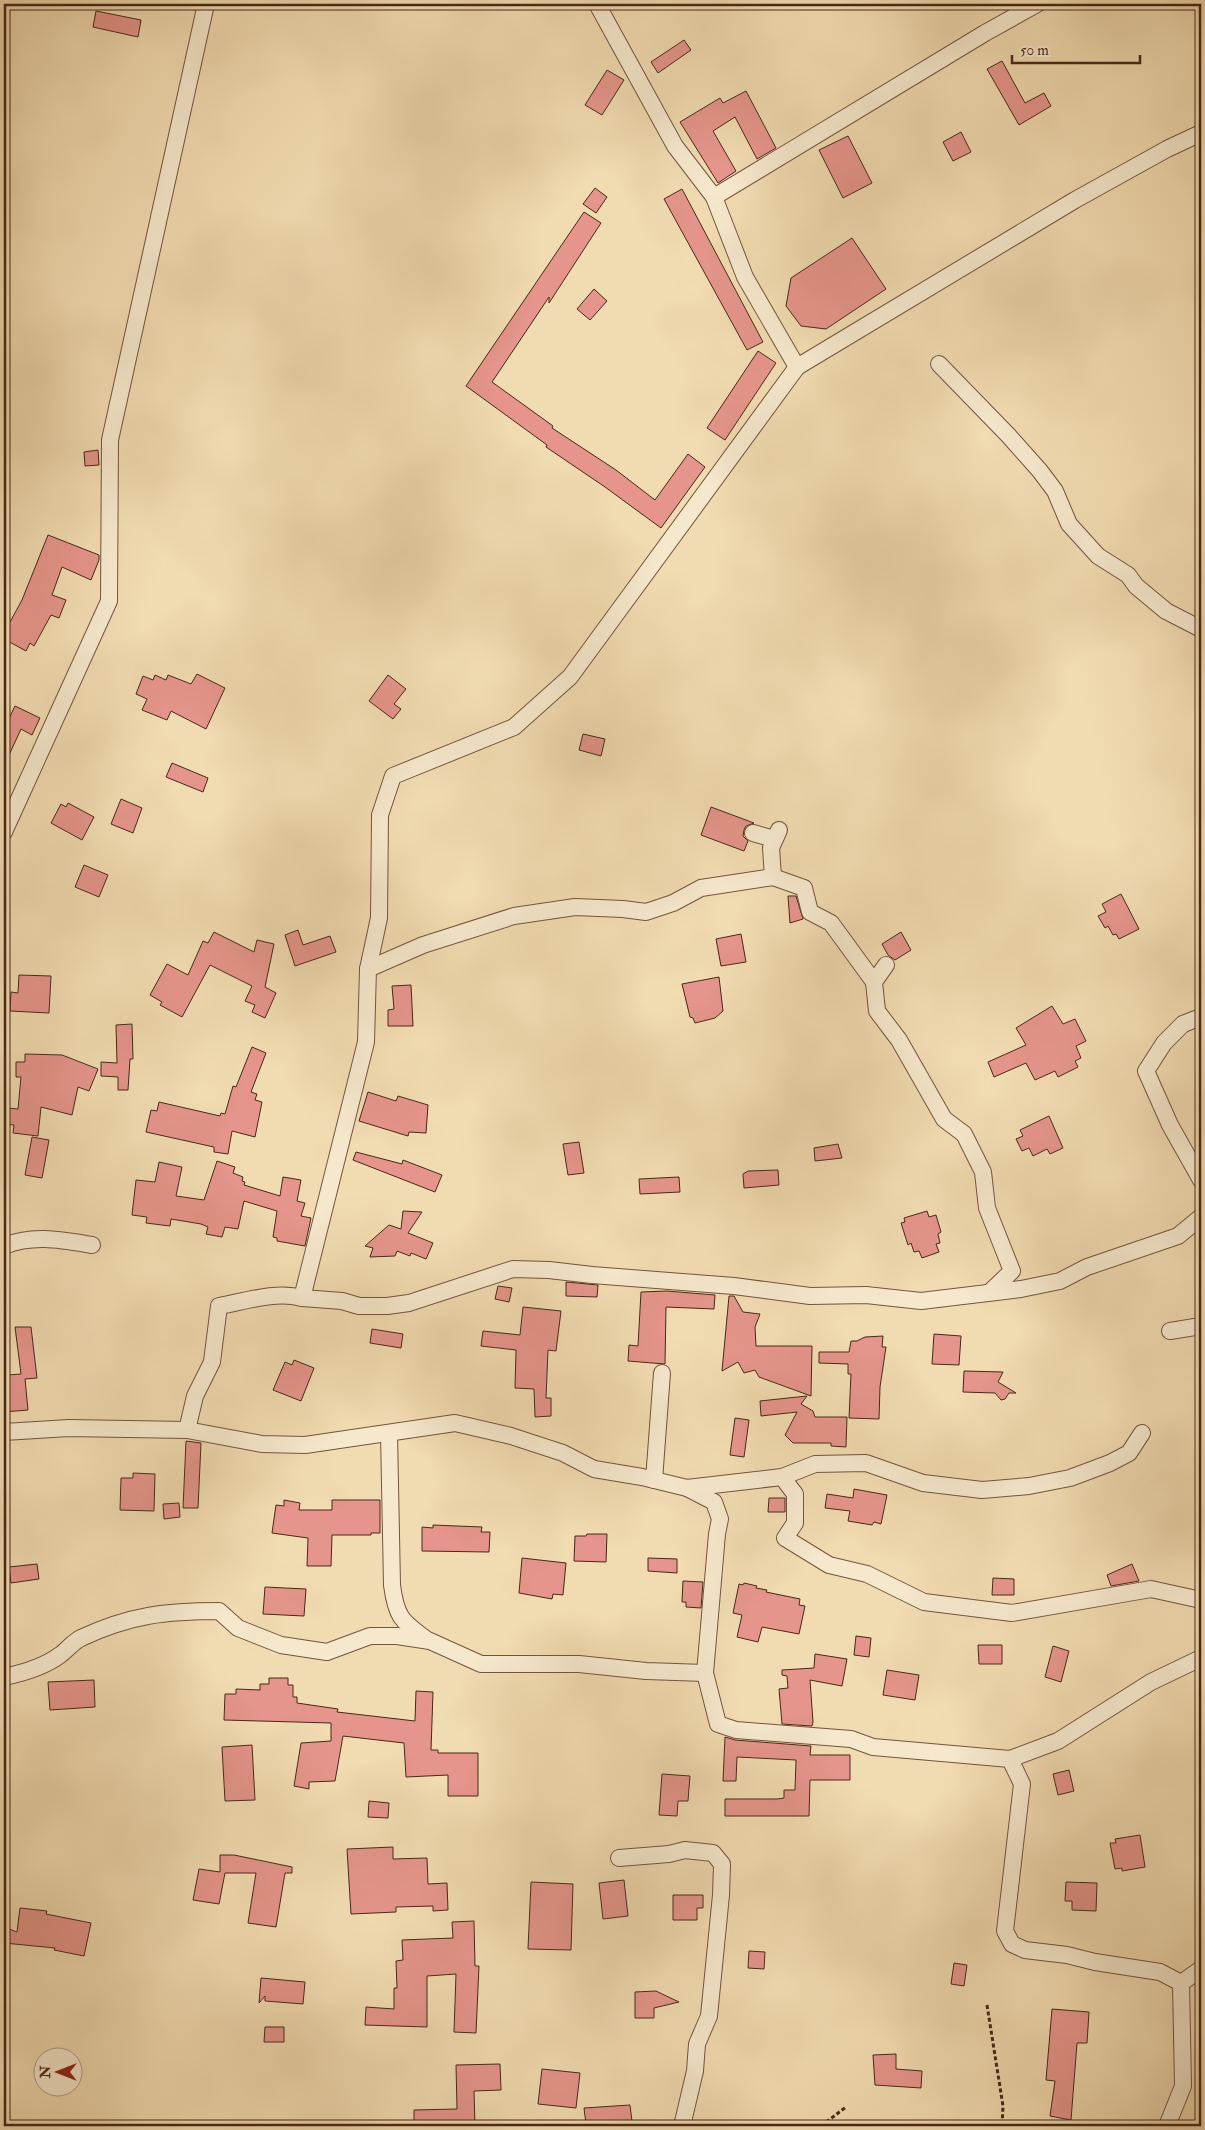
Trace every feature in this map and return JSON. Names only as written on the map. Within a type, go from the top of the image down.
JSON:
[{"type":"street","points":[[4,832],[109,601],[110,440],[206,4]]},
{"type":"street","points":[[597,4],[674,146],[714,197],[745,277],[797,368]]},
{"type":"street","points":[[714,197],[985,33],[1037,4]]},
{"type":"street","points":[[302,1298],[366,1042],[368,969],[379,918],[380,815],[393,776],[514,727],[570,677],[797,368],[1075,200],[1167,149],[1201,133]]},
{"type":"street","points":[[939,364],[1040,471],[1055,491],[1069,524],[1098,556],[1128,575],[1136,586],[1151,596],[1166,611],[1201,629]]},
{"type":"street","points":[[753,833],[776,835],[770,848],[773,877]]},
{"type":"street","points":[[368,969],[423,945],[514,916],[575,907],[646,912],[673,903],[702,888],[773,877],[804,888],[810,912],[831,923],[874,982],[877,1011],[898,1040],[944,1119],[964,1134],[984,1172],[987,1208],[1012,1271],[990,1292]]},
{"type":"street","points":[[874,982],[886,965]]},
{"type":"street","points":[[1201,1017],[1183,1024],[1164,1043],[1146,1071],[1170,1124],[1201,1180]]},
{"type":"street","points":[[187,1430],[195,1396],[212,1362],[219,1306],[273,1296],[291,1295],[302,1298],[342,1301],[359,1306],[387,1306],[409,1303],[513,1269],[549,1270],[734,1286],[810,1296],[866,1295],[921,1301],[1060,1281],[1086,1268],[1178,1236],[1201,1217]]},
{"type":"street","points":[[4,1246],[41,1238],[92,1245]]},
{"type":"street","points":[[1170,1331],[1201,1326]]},
{"type":"street","points":[[654,1480],[662,1373]]},
{"type":"street","points":[[4,1432],[69,1428],[187,1430],[262,1444],[305,1446],[454,1423],[511,1436],[563,1453],[594,1469],[687,1488],[714,1502],[720,1519],[704,1673],[718,1724],[736,1730],[851,1739],[873,1747],[1010,1759],[1058,1742],[1151,1682],[1201,1658]]},
{"type":"street","points":[[389,1433],[394,1605],[405,1623],[430,1642]]},
{"type":"street","points":[[687,1488],[782,1477],[815,1464],[866,1463],[924,1483],[982,1490],[1029,1486],[1070,1478],[1110,1463],[1129,1453],[1142,1433]]},
{"type":"street","points":[[782,1477],[796,1494],[796,1523],[785,1538],[829,1565],[867,1574],[924,1602],[1012,1613],[1151,1589],[1201,1600]]},
{"type":"street","points":[[4,1677],[26,1672],[60,1655],[79,1639],[123,1622],[150,1614],[177,1611],[219,1611],[238,1628],[281,1645],[327,1652],[370,1636],[397,1636],[430,1642],[481,1664],[578,1664],[646,1672],[704,1673]]},
{"type":"street","points":[[1010,1759],[1022,1784],[1005,1931],[1012,1944],[1025,1950],[1067,1955],[1095,1962],[1160,1972],[1181,1983]]},
{"type":"street","points":[[619,1858],[669,1854],[685,1850],[713,1853],[722,1864],[721,1895],[709,2016],[697,2044],[695,2071],[682,2126]]},
{"type":"street","points":[[1181,1983],[1201,1970]]},
{"type":"street","points":[[1167,2126],[1183,2086],[1181,1983]]},
{"type":"path","points":[[987,2005],[1003,2106],[1002,2126]]},
{"type":"path","points":[[821,2126],[846,2107]]},
{"type":"building","points":[[96,11],[141,20],[138,37],[93,27]]},
{"type":"building","points":[[684,40],[691,50],[658,73],[651,62]]},
{"type":"building","points":[[1002,61],[1025,103],[1044,93],[1051,106],[1019,125],[987,69]]},
{"type":"building","points":[[607,70],[624,80],[602,115],[585,105]]},
{"type":"building","points":[[746,91],[776,148],[757,159],[735,117],[713,131],[736,171],[718,183],[680,122],[720,98],[723,103]]},
{"type":"building","points":[[961,132],[971,152],[953,161],[943,142]]},
{"type":"building","points":[[848,136],[872,183],[843,198],[819,150]]},
{"type":"building","points":[[595,188],[607,197],[596,213],[583,204]]},
{"type":"building","points":[[682,189],[763,342],[747,350],[664,199]]},
{"type":"building","points":[[584,212],[601,223],[549,303],[549,297],[492,382],[553,426],[552,428],[616,470],[655,500],[688,454],[705,467],[661,528],[546,447],[547,445],[466,386]]},
{"type":"building","points":[[852,238],[886,289],[826,329],[801,326],[786,306],[791,278]]},
{"type":"building","points":[[594,289],[607,301],[590,320],[577,309]]},
{"type":"building","points":[[758,351],[776,363],[725,440],[707,428]]},
{"type":"building","points":[[98,450],[99,465],[85,466],[84,452]]},
{"type":"building","points":[[48,535],[99,555],[99,560],[91,580],[62,567],[52,595],[66,600],[59,618],[51,615],[34,646],[30,643],[26,651],[4,639],[4,633],[22,600]]},
{"type":"building","points":[[197,674],[225,688],[206,729],[171,711],[167,720],[142,710],[147,699],[136,694],[143,676],[153,680],[155,675],[166,680],[168,675],[191,684]]},
{"type":"building","points":[[388,675],[406,689],[394,704],[401,709],[393,719],[369,701]]},
{"type":"building","points":[[15,706],[40,718],[32,735],[21,729],[4,766],[4,729]]},
{"type":"building","points":[[583,734],[605,739],[601,756],[579,750]]},
{"type":"building","points":[[172,763],[208,778],[203,792],[166,777]]},
{"type":"building","points":[[121,799],[142,808],[133,833],[111,824]]},
{"type":"building","points":[[68,803],[94,817],[82,840],[51,823],[61,804],[66,807]]},
{"type":"building","points":[[711,807],[754,823],[746,826],[744,830],[743,836],[748,841],[744,851],[701,835]]},
{"type":"building","points":[[84,865],[108,875],[99,897],[75,887]]},
{"type":"building","points":[[1121,894],[1139,929],[1119,939],[1116,934],[1113,935],[1108,926],[1105,928],[1098,916],[1106,912],[1102,904]]},
{"type":"building","points":[[788,896],[796,896],[803,919],[790,923]]},
{"type":"building","points":[[298,930],[303,945],[330,936],[336,952],[295,966],[285,935]]},
{"type":"building","points":[[214,932],[254,952],[257,940],[274,944],[265,987],[276,993],[265,1018],[252,1012],[255,1005],[245,1001],[252,986],[210,965],[182,1017],[160,1005],[162,1002],[150,995],[167,964],[188,975],[203,941],[208,943]]},
{"type":"building","points":[[901,932],[911,950],[895,960],[888,955],[882,944]]},
{"type":"building","points":[[741,934],[746,962],[721,966],[716,939]]},
{"type":"building","points":[[19,975],[51,976],[49,1013],[10,1011],[11,992],[18,993]]},
{"type":"building","points":[[719,977],[723,1011],[715,1018],[695,1023],[693,1018],[690,1017],[682,984]]},
{"type":"building","points":[[411,985],[413,1026],[388,1026],[388,1010],[394,1009],[392,986]]},
{"type":"building","points":[[1052,1006],[1063,1024],[1075,1019],[1086,1041],[1076,1046],[1081,1058],[1075,1061],[1078,1067],[1058,1077],[1055,1071],[1035,1080],[1026,1063],[994,1077],[988,1062],[1026,1045],[1016,1028]]},
{"type":"building","points":[[132,1024],[133,1059],[130,1059],[128,1090],[118,1090],[118,1077],[101,1076],[101,1062],[117,1063],[116,1025]]},
{"type":"building","points":[[252,1047],[266,1053],[251,1092],[257,1094],[255,1100],[262,1102],[255,1137],[232,1131],[228,1154],[214,1152],[214,1147],[146,1132],[151,1110],[157,1111],[159,1102],[220,1116],[221,1113],[225,1114],[233,1086],[236,1087]]},
{"type":"building","points":[[25,1054],[62,1055],[98,1069],[89,1091],[78,1087],[72,1115],[41,1107],[38,1136],[13,1133],[14,1125],[6,1124],[7,1108],[18,1109],[21,1077],[16,1077],[16,1062],[25,1062]]},
{"type":"building","points":[[368,1092],[396,1101],[398,1096],[428,1105],[426,1133],[409,1132],[408,1136],[359,1121]]},
{"type":"building","points":[[1049,1116],[1063,1148],[1050,1154],[1047,1149],[1033,1156],[1029,1148],[1022,1151],[1016,1139],[1023,1136],[1020,1130]]},
{"type":"building","points":[[32,1137],[49,1140],[42,1178],[25,1175]]},
{"type":"building","points":[[579,1142],[584,1173],[568,1175],[563,1144]]},
{"type":"building","points":[[838,1144],[842,1158],[815,1161],[814,1148]]},
{"type":"building","points":[[356,1152],[402,1164],[403,1160],[442,1175],[435,1192],[353,1160]]},
{"type":"building","points":[[217,1161],[235,1167],[233,1173],[243,1177],[244,1185],[280,1196],[283,1177],[301,1180],[297,1201],[305,1203],[301,1216],[311,1218],[305,1246],[277,1241],[277,1238],[273,1237],[277,1211],[244,1201],[238,1229],[225,1227],[222,1237],[206,1234],[208,1227],[201,1224],[171,1219],[170,1226],[146,1223],[147,1217],[132,1215],[136,1180],[155,1182],[159,1162],[182,1167],[176,1196],[204,1200]]},
{"type":"building","points":[[778,1170],[779,1185],[744,1188],[743,1174],[748,1171]]},
{"type":"building","points":[[679,1177],[680,1192],[640,1194],[639,1179]]},
{"type":"building","points":[[403,1211],[422,1212],[408,1233],[433,1243],[426,1259],[411,1253],[410,1256],[397,1251],[395,1256],[370,1257],[373,1248],[365,1246],[389,1225],[401,1229]]},
{"type":"building","points":[[927,1211],[929,1217],[936,1215],[941,1232],[938,1234],[940,1243],[936,1244],[939,1252],[922,1258],[919,1251],[914,1252],[911,1243],[908,1245],[901,1223],[905,1222],[904,1218]]},
{"type":"building","points":[[566,1282],[598,1285],[597,1297],[566,1296]]},
{"type":"building","points":[[498,1286],[512,1288],[509,1302],[495,1299]]},
{"type":"building","points":[[667,1291],[715,1295],[714,1309],[666,1307],[665,1364],[628,1361],[629,1345],[638,1346],[641,1292]]},
{"type":"building","points":[[729,1296],[734,1296],[743,1312],[760,1314],[755,1327],[756,1346],[812,1346],[811,1396],[759,1377],[755,1370],[744,1373],[738,1362],[722,1371]]},
{"type":"building","points":[[523,1307],[561,1311],[556,1351],[548,1350],[546,1398],[551,1398],[551,1416],[535,1417],[534,1389],[515,1388],[516,1350],[481,1346],[483,1331],[520,1335]]},
{"type":"building","points":[[15,1327],[31,1327],[37,1378],[25,1379],[28,1410],[4,1412],[4,1383],[9,1383],[8,1375],[21,1374]]},
{"type":"building","points":[[372,1329],[403,1334],[401,1348],[370,1343]]},
{"type":"building","points":[[934,1334],[961,1336],[959,1365],[932,1364]]},
{"type":"building","points":[[883,1336],[882,1347],[886,1347],[880,1387],[879,1419],[849,1418],[851,1374],[848,1374],[848,1364],[819,1363],[819,1352],[849,1352],[851,1341],[857,1341],[865,1337]]},
{"type":"building","points":[[294,1360],[314,1368],[301,1401],[273,1390],[285,1362],[292,1365]]},
{"type":"building","points":[[964,1371],[1003,1372],[998,1382],[1016,1393],[1009,1393],[1005,1399],[1001,1400],[995,1393],[963,1392]]},
{"type":"building","points":[[807,1396],[801,1404],[813,1411],[815,1417],[847,1417],[846,1447],[831,1446],[831,1443],[793,1443],[785,1435],[797,1412],[761,1416],[760,1401]]},
{"type":"building","points":[[735,1418],[749,1420],[744,1457],[730,1455]]},
{"type":"building","points":[[186,1441],[201,1443],[198,1508],[183,1508]]},
{"type":"building","points":[[133,1473],[155,1474],[154,1511],[120,1510],[121,1478],[133,1478]]},
{"type":"building","points":[[854,1489],[887,1495],[881,1524],[874,1522],[872,1525],[848,1521],[850,1511],[825,1508],[827,1494],[853,1498]]},
{"type":"building","points":[[769,1498],[785,1498],[785,1512],[768,1512]]},
{"type":"building","points":[[284,1500],[300,1503],[299,1510],[332,1510],[332,1500],[380,1500],[380,1533],[371,1533],[371,1535],[332,1535],[331,1566],[307,1566],[308,1538],[272,1533],[276,1505],[284,1506]]},
{"type":"building","points":[[179,1503],[180,1517],[164,1519],[163,1504]]},
{"type":"building","points":[[433,1525],[482,1527],[481,1532],[490,1532],[489,1552],[422,1551],[422,1527],[433,1528]]},
{"type":"building","points":[[587,1534],[607,1534],[606,1562],[574,1561],[575,1536],[586,1536]]},
{"type":"building","points":[[522,1558],[566,1563],[563,1595],[553,1594],[552,1599],[519,1593]]},
{"type":"building","points":[[648,1558],[677,1559],[677,1573],[648,1571]]},
{"type":"building","points":[[37,1564],[39,1579],[11,1583],[9,1567]]},
{"type":"building","points":[[1132,1564],[1139,1581],[1111,1586],[1107,1575]]},
{"type":"building","points":[[993,1578],[1014,1579],[1014,1595],[992,1595]]},
{"type":"building","points":[[683,1581],[703,1582],[701,1608],[686,1607],[686,1602],[682,1602]]},
{"type":"building","points":[[744,1583],[767,1590],[766,1592],[800,1599],[799,1605],[805,1606],[799,1634],[762,1627],[758,1642],[737,1637],[742,1615],[733,1613],[739,1584],[743,1585]]},
{"type":"building","points":[[265,1587],[306,1589],[304,1616],[263,1614]]},
{"type":"building","points":[[856,1636],[871,1638],[869,1657],[854,1655]]},
{"type":"building","points":[[978,1645],[1002,1645],[1002,1664],[979,1664]]},
{"type":"building","points":[[1053,1646],[1069,1651],[1061,1682],[1045,1677]]},
{"type":"building","points":[[815,1654],[847,1659],[842,1686],[810,1680],[812,1726],[782,1724],[779,1689],[788,1688],[787,1676],[782,1675],[782,1670],[814,1668]]},
{"type":"building","points":[[887,1670],[919,1675],[915,1700],[883,1695]]},
{"type":"building","points":[[269,1678],[288,1678],[288,1685],[293,1685],[293,1697],[297,1697],[297,1703],[338,1709],[337,1712],[415,1721],[416,1691],[433,1692],[431,1750],[438,1750],[438,1753],[478,1753],[478,1796],[448,1796],[448,1775],[406,1777],[404,1743],[343,1736],[335,1781],[309,1782],[309,1789],[294,1786],[301,1743],[331,1741],[331,1723],[224,1720],[225,1694],[236,1694],[236,1689],[260,1690],[260,1684],[269,1684]]},
{"type":"building","points":[[94,1680],[95,1707],[50,1710],[48,1682]]},
{"type":"building","points":[[725,1737],[735,1740],[811,1746],[810,1755],[850,1755],[850,1780],[810,1780],[809,1816],[725,1816],[725,1799],[777,1799],[784,1798],[784,1790],[795,1790],[796,1760],[737,1757],[736,1781],[723,1781]]},
{"type":"building","points":[[252,1745],[255,1800],[225,1801],[222,1747]]},
{"type":"building","points":[[1069,1770],[1074,1791],[1058,1795],[1053,1774]]},
{"type":"building","points":[[662,1774],[690,1776],[688,1801],[678,1801],[677,1816],[659,1815]]},
{"type":"building","points":[[369,1801],[389,1803],[388,1818],[368,1817]]},
{"type":"building","points":[[1140,1835],[1145,1867],[1122,1871],[1122,1868],[1115,1869],[1110,1843],[1116,1843],[1115,1839]]},
{"type":"building","points":[[393,1847],[393,1859],[427,1858],[428,1884],[447,1883],[448,1910],[433,1911],[433,1906],[396,1907],[396,1912],[351,1914],[347,1849]]},
{"type":"building","points":[[220,1855],[234,1855],[292,1867],[292,1873],[285,1873],[276,1927],[248,1923],[256,1873],[225,1873],[219,1904],[193,1900],[199,1869],[220,1872]]},
{"type":"building","points":[[624,1880],[628,1916],[603,1919],[599,1883]]},
{"type":"building","points":[[531,1882],[573,1884],[571,1950],[528,1949]]},
{"type":"building","points":[[1066,1882],[1097,1883],[1096,1911],[1072,1910],[1072,1901],[1065,1901]]},
{"type":"building","points":[[673,1895],[703,1895],[703,1908],[697,1908],[697,1920],[673,1920]]},
{"type":"building","points":[[20,1908],[47,1911],[46,1914],[91,1923],[84,1956],[54,1950],[55,1948],[4,1943],[4,1927],[17,1932]]},
{"type":"building","points":[[474,1921],[475,1966],[479,1966],[476,2033],[454,2032],[456,1974],[427,1976],[427,2027],[365,2025],[366,2007],[394,2009],[394,1988],[397,1988],[396,1961],[403,1960],[402,1940],[453,1938],[452,1922]]},
{"type":"building","points":[[749,1951],[765,1952],[764,1969],[748,1968]]},
{"type":"building","points":[[954,1963],[967,1965],[964,1986],[951,1984]]},
{"type":"building","points":[[261,1978],[305,1982],[303,2004],[265,2001],[265,1996],[259,2003]]},
{"type":"building","points":[[656,1991],[679,2002],[654,2008],[654,2018],[635,2018],[635,1992]]},
{"type":"building","points":[[1052,2009],[1089,2012],[1087,2043],[1077,2043],[1071,2120],[1050,2116],[1055,2081],[1046,2080]]},
{"type":"building","points":[[265,2027],[284,2027],[284,2042],[264,2042]]},
{"type":"building","points":[[896,2054],[896,2069],[922,2071],[921,2088],[875,2085],[873,2055]]},
{"type":"building","points":[[500,2064],[501,2090],[474,2091],[475,2126],[414,2126],[414,2110],[457,2109],[456,2065]]},
{"type":"building","points":[[542,2069],[580,2073],[576,2108],[538,2104]]},
{"type":"building","points":[[630,2105],[632,2121],[586,2124],[584,2108]]}]
